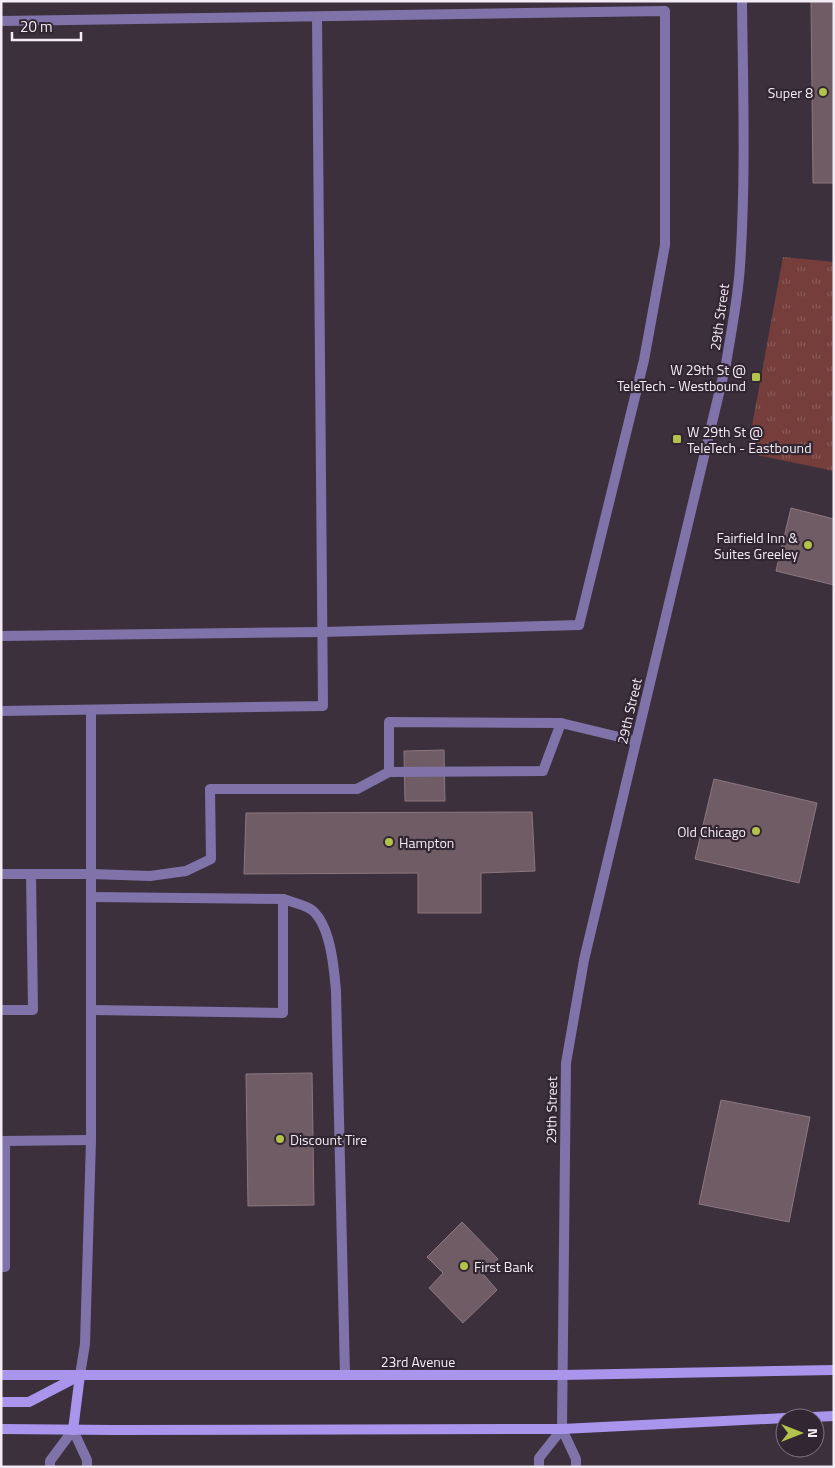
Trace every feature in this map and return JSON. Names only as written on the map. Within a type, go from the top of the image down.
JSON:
[{"type":"main road","name":"23rd Avenue","points":[[1,1375],[562,1375],[834,1370]]},
{"type":"main road","points":[[1,1402],[29,1402],[80,1375]]},
{"type":"main road","points":[[73,1430],[80,1375]]},
{"type":"main road","points":[[1,1428],[73,1430],[562,1430],[775,1419]]},
{"type":"street","name":"29th Street","points":[[562,1430],[566,1063],[584,960],[726,364],[740,269],[745,158],[742,1]]},
{"type":"street","points":[[1,21],[665,11],[665,245],[644,360],[579,625],[322,632],[1,636]]},
{"type":"street","points":[[1,711],[322,706],[317,17]]},
{"type":"street","points":[[80,1375],[85,1344],[91,1140],[91,710]]},
{"type":"street","points":[[390,772],[389,722],[561,723],[636,742]]},
{"type":"street","points":[[1,874],[150,876],[186,871],[211,859],[210,789],[357,789],[390,772],[543,771],[561,723]]},
{"type":"street","points":[[1,1010],[33,1010],[31,874]]},
{"type":"street","points":[[91,896],[283,899],[312,910],[322,926],[332,950],[336,991],[345,1375]]},
{"type":"street","points":[[91,1010],[283,1013],[283,899]]},
{"type":"street","points":[[1,1267],[5,1267],[3,1141],[91,1140]]},
{"type":"street","points":[[50,1467],[50,1461],[73,1430],[87,1460],[87,1467]]},
{"type":"street","points":[[539,1467],[539,1458],[562,1430],[576,1459],[576,1467]]},
{"type":"green space","points":[[783,257],[834,262],[834,471],[747,453]]},
{"type":"building","name":"Super 8","points":[[811,1],[834,1],[834,183],[813,183]]},
{"type":"building","name":"Fairfield Inn & Suites Greeley","points":[[791,508],[834,519],[834,585],[776,571]]},
{"type":"building","points":[[444,750],[445,801],[405,801],[404,751]]},
{"type":"building","name":"Old Chicago","points":[[714,779],[817,803],[799,883],[695,859]]},
{"type":"building","name":"Hampton","points":[[532,812],[535,871],[481,873],[481,913],[418,913],[418,873],[244,874],[246,813]]},
{"type":"building","name":"Discount Tire","points":[[312,1073],[314,1205],[248,1206],[246,1074]]},
{"type":"building","points":[[721,1100],[810,1117],[789,1222],[699,1204]]},
{"type":"building","name":"First Bank","points":[[462,1222],[498,1259],[483,1274],[497,1290],[463,1323],[429,1288],[443,1273],[427,1257]]},
{"type":"place","name":"Super 8","points":[[823,92]]},
{"type":"place","name":"W 29th St @ TeleTech - Westbound","points":[[756,377]]},
{"type":"place","name":"W 29th St @ TeleTech - Eastbound","points":[[677,439]]},
{"type":"place","name":"Fairfield Inn & Suites Greeley","points":[[808,545]]},
{"type":"place","name":"Old Chicago","points":[[756,831]]},
{"type":"place","name":"Hampton","points":[[389,842]]},
{"type":"place","name":"Discount Tire","points":[[280,1139]]},
{"type":"place","name":"First Bank","points":[[464,1266]]}]
